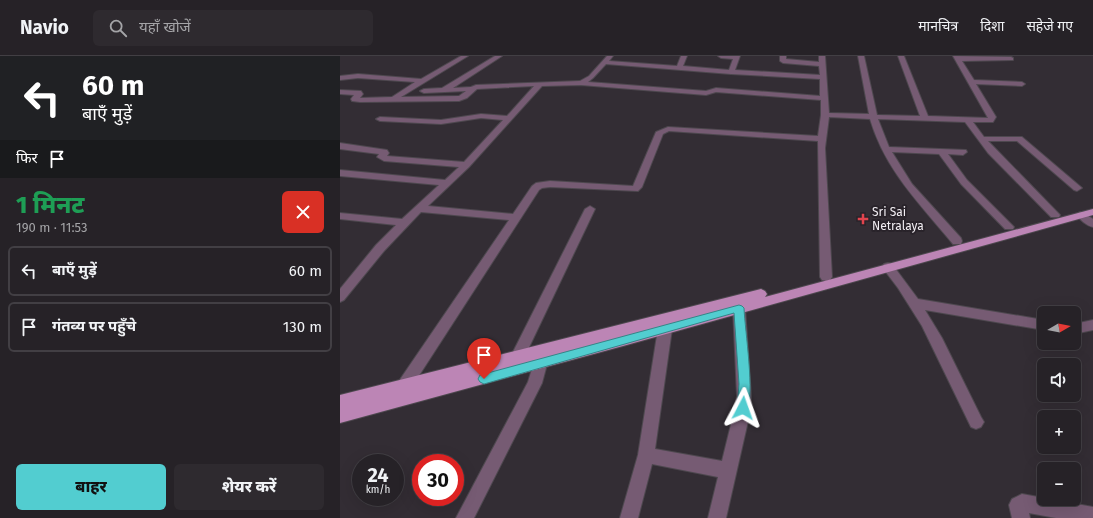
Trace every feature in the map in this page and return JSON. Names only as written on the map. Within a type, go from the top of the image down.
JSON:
[{"type":"main road","points":[[340,416],[826,277],[1093,205]]},
{"type":"main road","points":[[340,402],[517,358],[542,357],[665,329],[1093,212]]},
{"type":"street","points":[[395,98],[465,56]]},
{"type":"street","points":[[443,90],[499,56]]},
{"type":"street","points":[[679,68],[684,56]]},
{"type":"street","points":[[721,56],[736,56],[731,72]]},
{"type":"street","points":[[783,56],[783,61],[823,60],[825,115],[821,148],[826,277]]},
{"type":"street","points":[[861,56],[873,117],[879,135],[886,149],[909,186],[957,241]]},
{"type":"street","points":[[901,56],[926,119]]},
{"type":"street","points":[[825,115],[966,120],[986,120],[992,117],[957,58]]},
{"type":"street","points":[[957,58],[1011,59]]},
{"type":"street","points":[[581,83],[595,76],[607,59],[679,68],[824,77]]},
{"type":"street","points":[[340,78],[358,76],[422,81]]},
{"type":"street","points":[[972,82],[1022,84]]},
{"type":"street","points":[[405,91],[581,83],[706,93],[716,90],[824,98]]},
{"type":"street","points":[[340,296],[346,285],[380,248],[404,223],[466,165],[540,84]]},
{"type":"street","points":[[340,92],[358,93],[359,94],[355,99],[357,100],[395,98],[459,99],[467,96],[472,89]]},
{"type":"street","points":[[380,119],[441,122],[480,116],[509,118]]},
{"type":"street","points":[[966,120],[991,151],[1055,215]]},
{"type":"street","points":[[404,386],[535,188],[543,184],[632,189],[637,188],[662,130],[674,129],[822,139]]},
{"type":"street","points":[[981,139],[1019,139],[1077,188]]},
{"type":"street","points":[[340,146],[384,152],[385,153],[381,157],[384,158],[466,165]]},
{"type":"street","points":[[886,149],[963,152]]},
{"type":"street","points":[[941,151],[964,182],[1009,227]]},
{"type":"street","points":[[340,173],[448,183]]},
{"type":"street","points":[[420,209],[515,217]]},
{"type":"street","points":[[517,358],[590,210]]},
{"type":"street","points":[[1082,215],[1093,224]]},
{"type":"street","points":[[340,216],[404,223]]},
{"type":"street","points":[[888,267],[915,303],[933,334],[976,422]]},
{"type":"street","points":[[915,303],[1037,324]]},
{"type":"street","points":[[717,518],[743,408],[744,396],[739,308]]},
{"type":"street","points":[[1081,328],[1093,325]]},
{"type":"street","points":[[629,518],[646,455],[665,329]]},
{"type":"street","points":[[465,518],[535,383],[542,357]]},
{"type":"street","points":[[646,455],[728,470]]},
{"type":"street","points":[[1021,518],[1018,505],[1022,503],[1093,516]]},
{"type":"place","name":"Sri Sai Netralaya","points":[[863,219]]},
{"type":"route","points":[[484,379],[739,308],[744,384],[743,408]]}]
